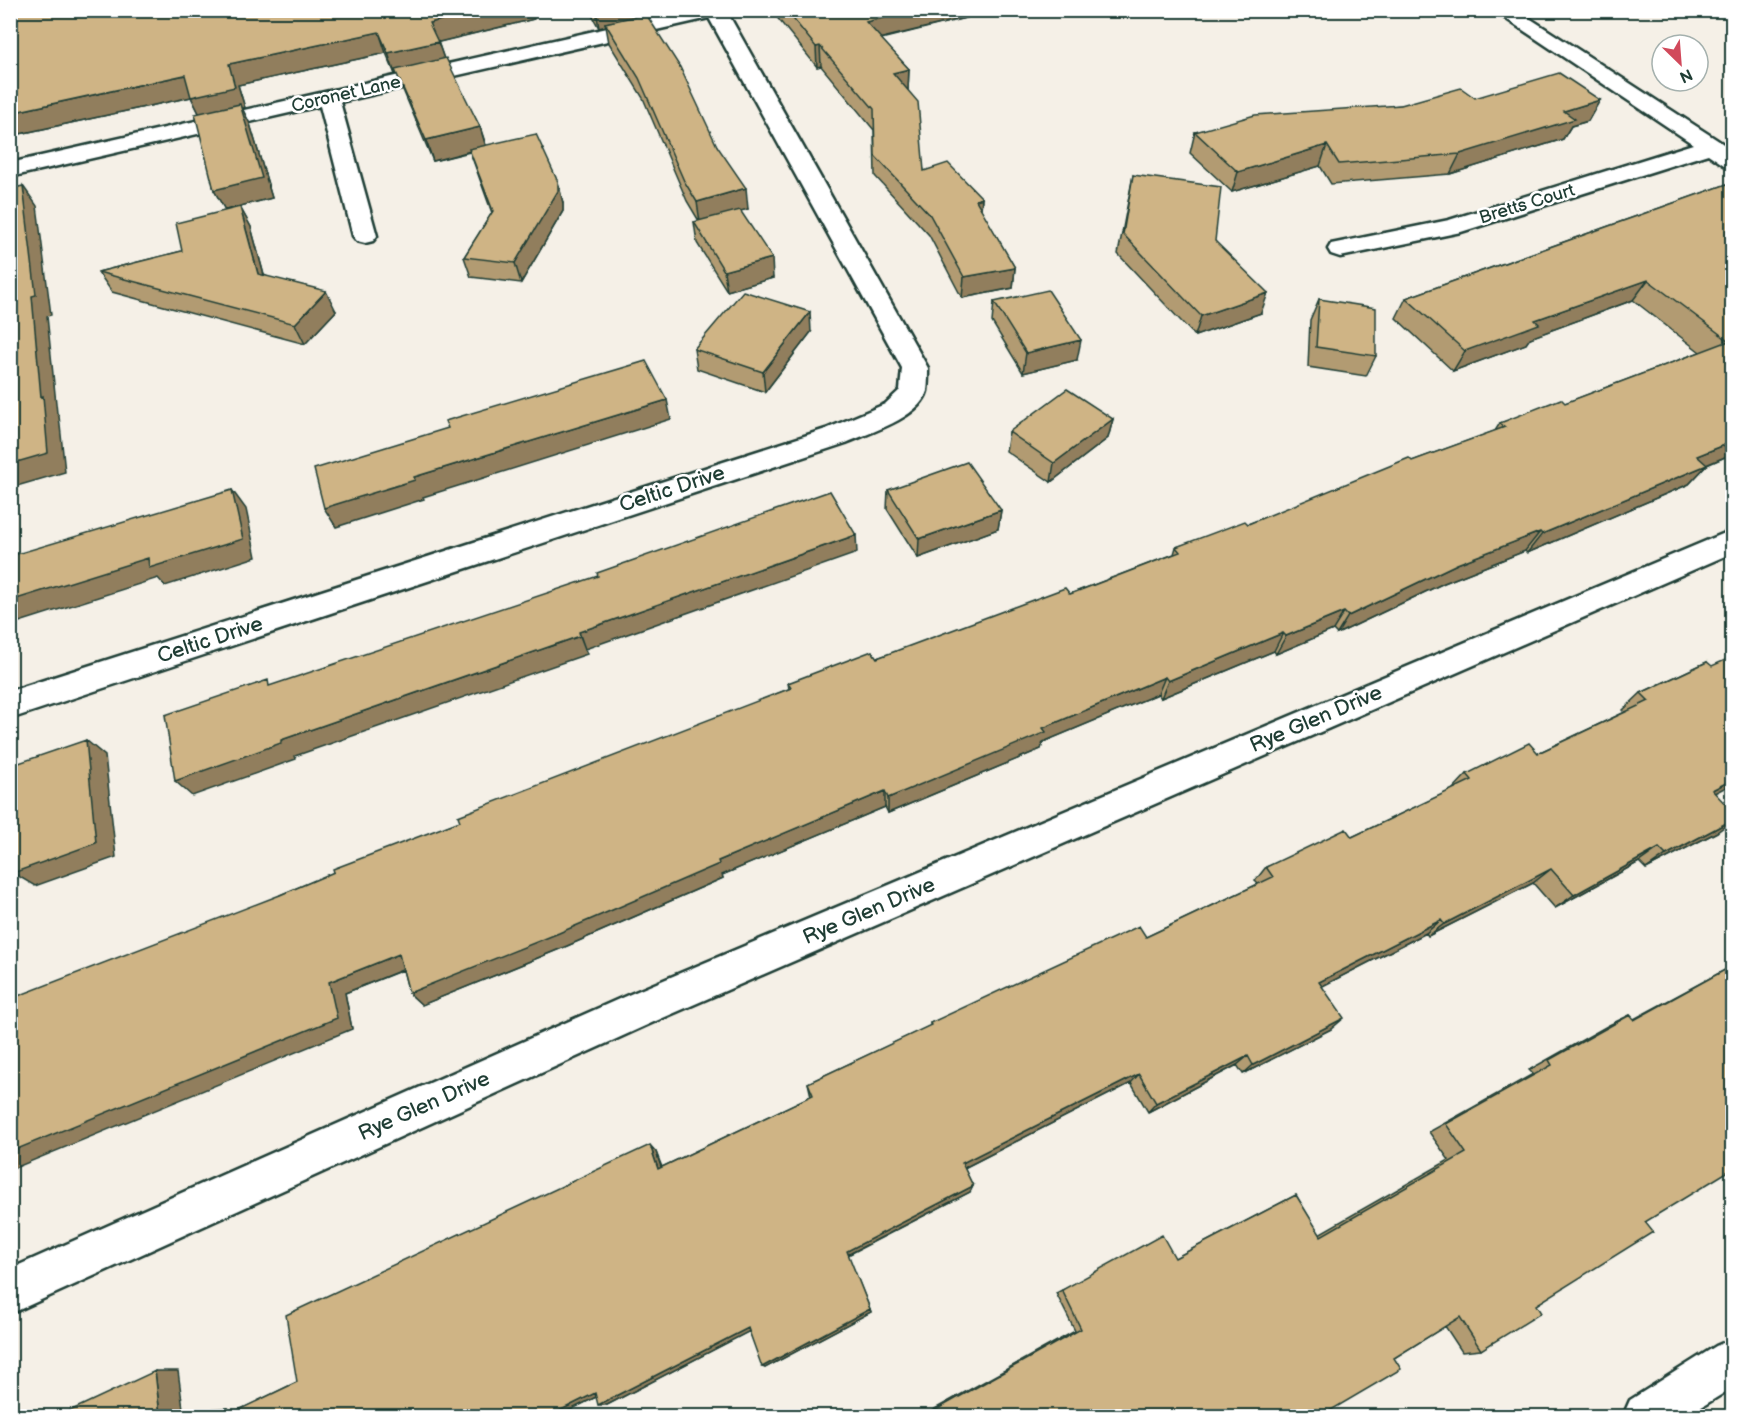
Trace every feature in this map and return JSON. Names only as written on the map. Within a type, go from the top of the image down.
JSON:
[{"type":"street","points":[[1503,10],[1732,160]]},
{"type":"street","name":"Coronet Lane","points":[[10,170],[716,11]]},
{"type":"street","name":"Celtic Drive","points":[[10,705],[813,443],[895,411],[913,393],[915,368],[716,11]]},
{"type":"street","points":[[328,98],[365,236]]},
{"type":"street","name":"Bretts Court","points":[[1340,249],[1453,227],[1711,146]]},
{"type":"street","name":"Rye Glen Drive","points":[[10,1292],[642,1008],[1732,541]]},
{"type":"street","points":[[1646,1416],[1732,1362]]},
{"type":"building","points":[[10,10],[481,10],[429,23],[438,42],[388,53],[379,32],[229,64],[235,87],[191,97],[185,75],[10,113]]},
{"type":"building","points":[[786,10],[915,10],[866,22],[909,69],[893,73],[918,102],[924,171],[948,163],[982,198],[976,200],[1015,268],[964,277],[930,215],[875,156],[874,109],[820,46],[816,47]]},
{"type":"building","points":[[646,14],[680,67],[717,146],[746,188],[697,202],[684,181],[639,78],[605,23]]},
{"type":"building","points":[[446,58],[480,127],[426,140],[395,70]]},
{"type":"building","points":[[1559,73],[1600,100],[1564,111],[1575,119],[1460,154],[1339,164],[1327,145],[1238,172],[1195,132],[1255,115],[1401,105],[1461,88],[1475,98]]},
{"type":"building","points":[[240,104],[262,178],[214,190],[195,114]]},
{"type":"building","points":[[536,134],[558,182],[558,191],[515,263],[464,257],[493,211],[469,149]]},
{"type":"building","points":[[1133,175],[1221,187],[1215,241],[1268,293],[1201,316],[1123,234]]},
{"type":"building","points":[[1727,184],[1732,188],[1732,252],[1729,253],[1732,256],[1732,442],[1697,456],[1707,465],[1542,534],[1540,532],[1457,564],[1348,616],[1344,612],[1286,636],[1283,633],[1168,681],[1165,677],[1043,728],[1046,732],[888,798],[885,791],[718,861],[719,864],[559,933],[409,993],[399,954],[329,982],[337,1018],[10,1152],[10,999],[280,895],[334,872],[333,869],[460,821],[458,816],[791,688],[788,683],[872,651],[877,658],[1065,588],[1070,594],[1180,552],[1176,547],[1245,521],[1248,524],[1409,458],[1412,461],[1505,427],[1500,423],[1561,399],[1565,403],[1729,341],[1648,280],[1535,320],[1539,324],[1465,351],[1406,298]]},
{"type":"building","points":[[23,186],[36,295],[32,296],[48,453],[10,464],[10,189]]},
{"type":"building","points":[[240,207],[258,274],[326,291],[295,324],[98,272],[182,251],[176,223]]},
{"type":"building","points":[[740,210],[772,258],[724,271],[694,222]]},
{"type":"building","points":[[1048,290],[1081,340],[1026,353],[994,302]]},
{"type":"building","points":[[743,291],[810,312],[763,372],[694,349]]},
{"type":"building","points":[[1319,299],[1376,308],[1376,356],[1316,347]]},
{"type":"building","points":[[646,361],[667,400],[414,477],[415,480],[324,508],[314,469],[448,428],[445,421]]},
{"type":"building","points":[[1067,389],[1113,419],[1054,463],[1009,432]]},
{"type":"building","points":[[967,462],[1001,510],[919,539],[888,490]]},
{"type":"building","points":[[232,490],[243,539],[149,568],[148,558],[10,601],[10,556]]},
{"type":"building","points":[[830,491],[856,535],[579,632],[580,636],[281,740],[281,743],[175,781],[165,715],[268,680],[269,686],[598,576],[597,573]]},
{"type":"building","points":[[1732,657],[1732,780],[1712,790],[1732,811],[1732,820],[1666,855],[1659,848],[1574,895],[1551,869],[1444,924],[1441,920],[1319,982],[1344,1018],[1253,1065],[1248,1056],[1156,1103],[1139,1074],[962,1163],[973,1186],[847,1251],[870,1309],[762,1367],[748,1328],[598,1405],[595,1393],[549,1416],[226,1416],[297,1382],[286,1315],[650,1145],[658,1169],[813,1095],[808,1083],[931,1025],[930,1023],[1139,926],[1146,937],[1273,877],[1266,867],[1346,829],[1352,837],[1472,780],[1467,774],[1529,743],[1538,753],[1649,701],[1641,693],[1707,662],[1712,666]]},
{"type":"building","points":[[86,740],[96,843],[13,873],[10,766]]},
{"type":"building","points":[[1732,966],[1732,1169],[1645,1222],[1653,1232],[1536,1305],[1541,1313],[1481,1350],[1460,1317],[1394,1358],[1401,1369],[1321,1416],[925,1416],[1081,1329],[1062,1290],[1162,1235],[1175,1258],[1296,1195],[1321,1236],[1466,1153],[1446,1124],[1552,1065],[1549,1060],[1630,1015],[1634,1020]]},
{"type":"building","points":[[155,1371],[160,1416],[59,1416]]},
{"type":"building","points":[[206,1409],[207,1416],[190,1416]]}]
